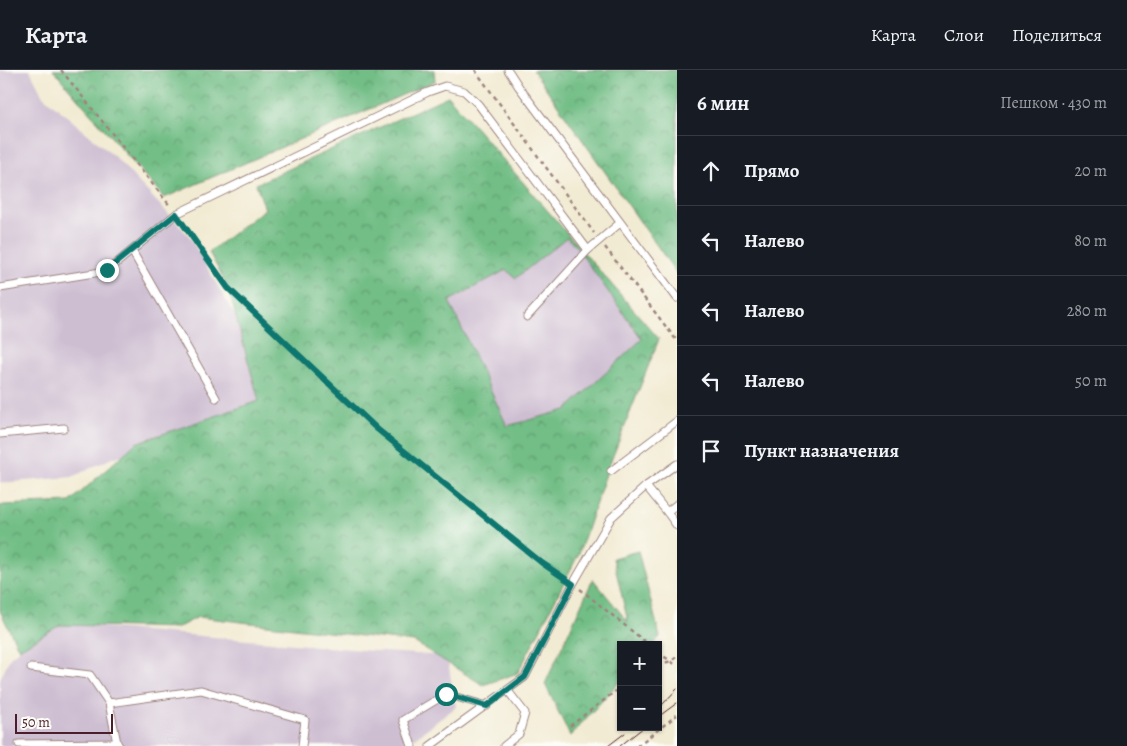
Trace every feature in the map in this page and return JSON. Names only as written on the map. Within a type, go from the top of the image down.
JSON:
[{"type":"lane","points":[[508,70],[677,298]]},
{"type":"lane","points":[[0,288],[107,270],[176,214],[428,92],[445,86],[464,91],[478,104],[588,250]]},
{"type":"lane","points":[[527,317],[588,250],[620,223]]},
{"type":"lane","points":[[132,251],[216,398]]},
{"type":"lane","points":[[611,471],[677,421]]},
{"type":"lane","points":[[0,434],[64,428]]},
{"type":"lane","points":[[430,746],[525,677],[573,584],[610,518],[646,486],[677,464]]},
{"type":"lane","points":[[646,486],[677,526]]},
{"type":"lane","points":[[667,512],[677,504]]},
{"type":"lane","points":[[19,744],[118,744],[109,703],[90,675],[31,668]]},
{"type":"lane","points":[[109,703],[201,690],[305,720],[302,746]]},
{"type":"lane","points":[[504,746],[519,734],[526,713],[508,691]]},
{"type":"lane","points":[[412,746],[403,720],[446,694],[487,706]]},
{"type":"path","points":[[61,70],[176,214],[228,288],[377,429],[542,563],[573,584],[645,641]]},
{"type":"path","points":[[475,70],[677,341]]},
{"type":"path","points":[[662,655],[677,666]]},
{"type":"path","points":[[662,664],[677,658]]},
{"type":"path","points":[[570,726],[617,690]]},
{"type":"path","points":[[637,746],[677,715]]},
{"type":"shaded area","points":[[0,70],[30,70],[43,96],[115,157],[189,236],[283,399],[110,459],[72,477],[0,483]]},
{"type":"shaded area","points":[[567,237],[577,248],[642,339],[566,410],[507,426],[449,301],[506,270],[516,277]]},
{"type":"shaded area","points":[[54,623],[447,656],[456,707],[404,746],[0,746],[0,679],[10,657]]},
{"type":"green space","points":[[53,70],[434,70],[435,81],[164,198]]},
{"type":"green space","points":[[533,70],[677,70],[677,274]]},
{"type":"green space","points":[[448,96],[659,339],[607,471],[579,553],[518,673],[483,685],[414,642],[198,617],[177,628],[60,625],[19,649],[0,611],[0,506],[70,502],[136,443],[259,401],[228,288],[209,252],[265,209],[256,184]],"holes":[[[567,237],[577,248],[642,339],[566,410],[507,426],[449,301],[506,270],[516,278]]]},
{"type":"green space","points":[[638,551],[660,637],[656,641],[617,641],[617,684],[570,736],[545,684],[593,579],[628,622],[613,558]]},
{"type":"tram line","points":[[662,705],[677,689]]},
{"type":"tram line","points":[[662,714],[677,703]]},
{"type":"tram line","points":[[620,746],[639,731]]},
{"type":"tram line","points":[[608,746],[625,733]]},
{"type":"route","points":[[107,270],[176,214],[228,288],[377,429],[542,563],[573,584],[525,677],[487,706],[446,694]]}]
